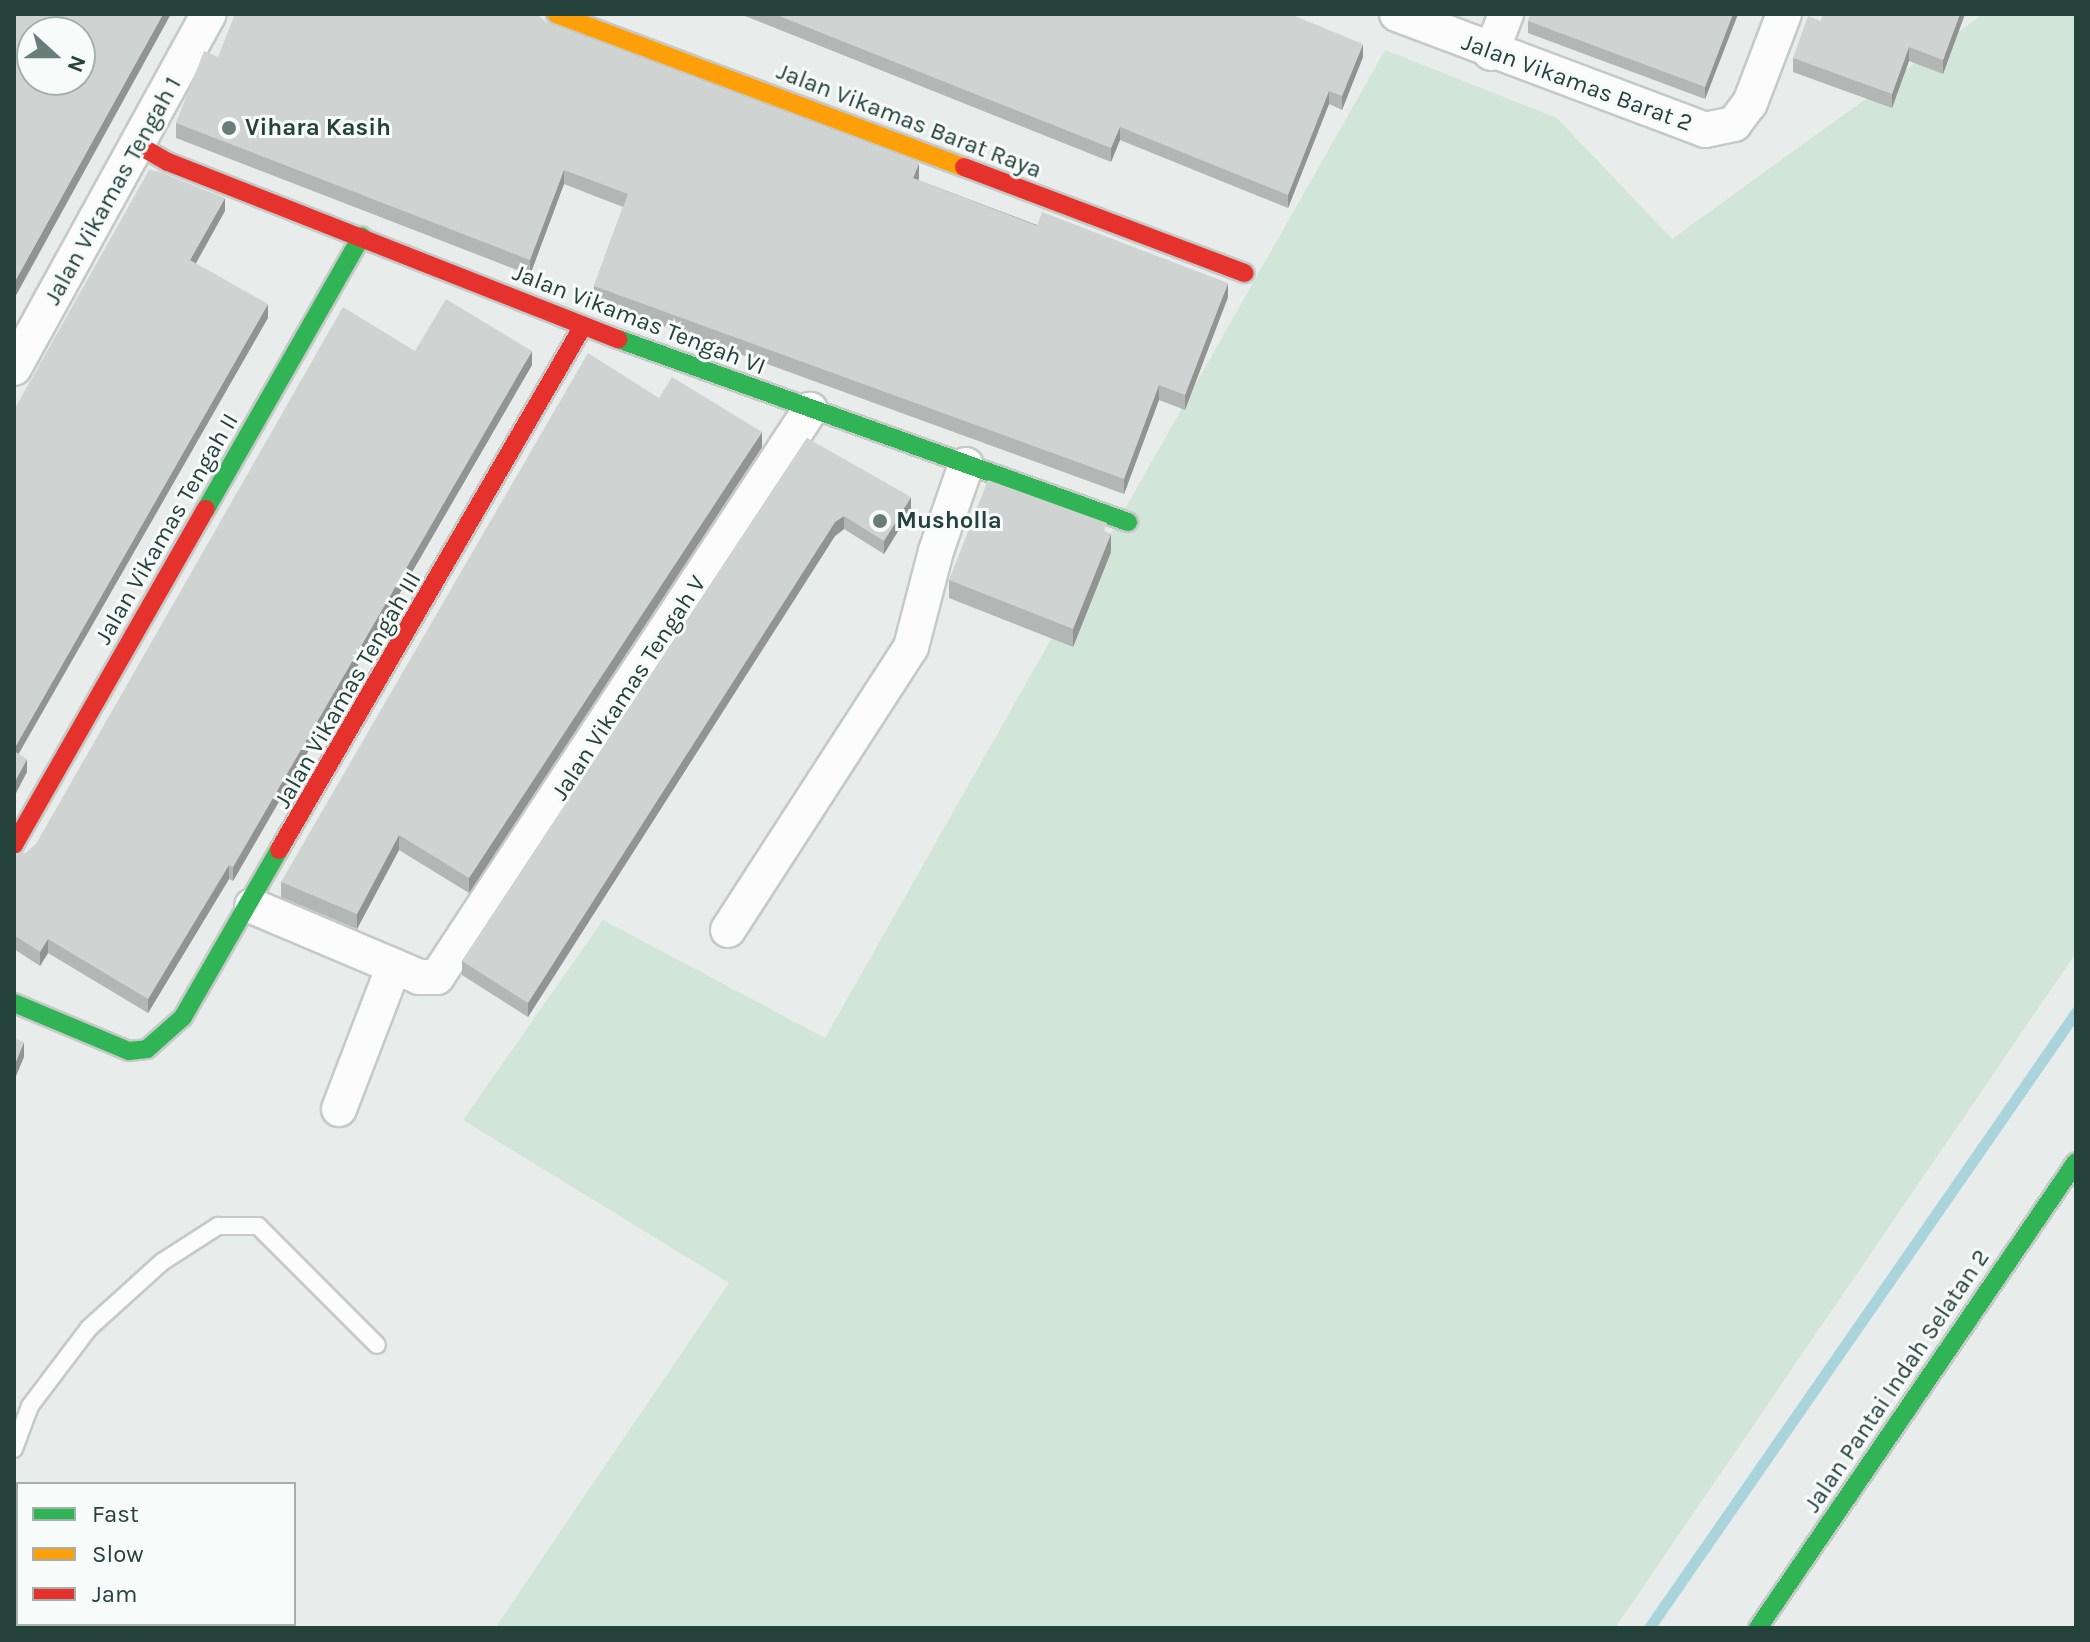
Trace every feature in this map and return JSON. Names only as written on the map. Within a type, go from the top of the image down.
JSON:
[{"type":"street","name":"Jalan Vikamas Tengah 1","points":[[14,368],[140,146],[209,14]]},
{"type":"street","name":"Jalan Vikamas Barat Raya","points":[[556,14],[1245,273]]},
{"type":"street","name":"Jalan Vikamas Barat 2","points":[[1397,14],[1491,53],[1705,130],[1734,124],[1750,103],[1784,14]]},
{"type":"street","points":[[1491,53],[1506,14]]},
{"type":"street","name":"Jalan Vikamas Tengah VI","points":[[140,146],[168,162],[362,236],[583,326],[1128,522]]},
{"type":"street","name":"Jalan Vikamas Tengah II","points":[[14,845],[362,236]]},
{"type":"street","name":"Jalan Vikamas Tengah III","points":[[14,1003],[129,1051],[147,1049],[183,1017],[252,906],[583,326]]},
{"type":"street","name":"Jalan Vikamas Tengah V","points":[[394,966],[419,977],[437,977],[448,967],[810,410]]},
{"type":"street","points":[[728,930],[911,647],[936,551],[966,465]]},
{"type":"street","points":[[252,906],[394,966],[339,1109]]},
{"type":"street","name":"Jalan Pantai Indah Selatan 2","points":[[1758,1628],[2076,1162]]},
{"type":"lane","points":[[14,1449],[30,1406],[89,1328],[162,1262],[218,1226],[258,1226],[377,1345]]},
{"type":"green space","points":[[1983,14],[2076,14],[2076,953],[1615,1628],[495,1628],[729,1283],[463,1120],[603,920],[825,1038],[1385,50],[1557,118],[1672,239]]},
{"type":"building","points":[[14,14],[163,14],[14,283]]},
{"type":"building","points":[[235,14],[537,14],[547,23],[919,163],[913,178],[1037,226],[1042,212],[1228,283],[1185,395],[1159,385],[1124,479],[594,286],[628,194],[564,170],[530,260],[176,123],[204,51],[218,57]]},
{"type":"building","points":[[774,14],[1290,14],[1363,44],[1342,96],[1329,91],[1288,195],[1120,127],[1111,148]]},
{"type":"building","points":[[1531,14],[1733,14],[1705,87],[1528,21]]},
{"type":"building","points":[[1823,14],[1960,14],[1943,60],[1909,47],[1892,94],[1793,58],[1808,16],[1821,21]]},
{"type":"building","points":[[149,170],[225,198],[190,260],[268,304],[14,749],[14,410]]},
{"type":"building","points":[[446,299],[532,351],[233,867],[229,865],[148,999],[48,939],[40,952],[14,935],[14,853],[26,853],[36,844],[343,307],[415,351]]},
{"type":"building","points":[[588,353],[659,398],[672,377],[762,432],[469,878],[399,835],[357,914],[281,882]]},
{"type":"building","points":[[807,438],[911,497],[884,541],[844,516],[835,522],[528,1003],[462,961]]},
{"type":"building","points":[[988,480],[1107,523],[1104,531],[1111,534],[1073,629],[949,580]]},
{"type":"building","points":[[14,751],[27,759],[14,783]]},
{"type":"building","points":[[14,1038],[24,1042],[14,1066]]},
{"type":"waterway","points":[[1649,1628],[2076,1012]]},
{"type":"traffic: fast","points":[[206,509],[362,236]]},
{"type":"traffic: fast","points":[[618,339],[1128,522]]},
{"type":"traffic: fast","points":[[14,1003],[129,1051],[147,1049],[183,1017],[279,850]]},
{"type":"traffic: fast","points":[[1758,1628],[2076,1162]]},
{"type":"traffic: slow","points":[[556,14],[964,167]]},
{"type":"traffic: jam","points":[[140,146],[168,162],[618,339]]},
{"type":"traffic: jam","points":[[964,167],[1245,273]]},
{"type":"traffic: jam","points":[[279,850],[583,326]]},
{"type":"traffic: jam","points":[[14,845],[206,509]]},
{"type":"place","name":"Vihara Kasih","points":[[229,128]]},
{"type":"place","name":"Musholla","points":[[880,521]]}]
